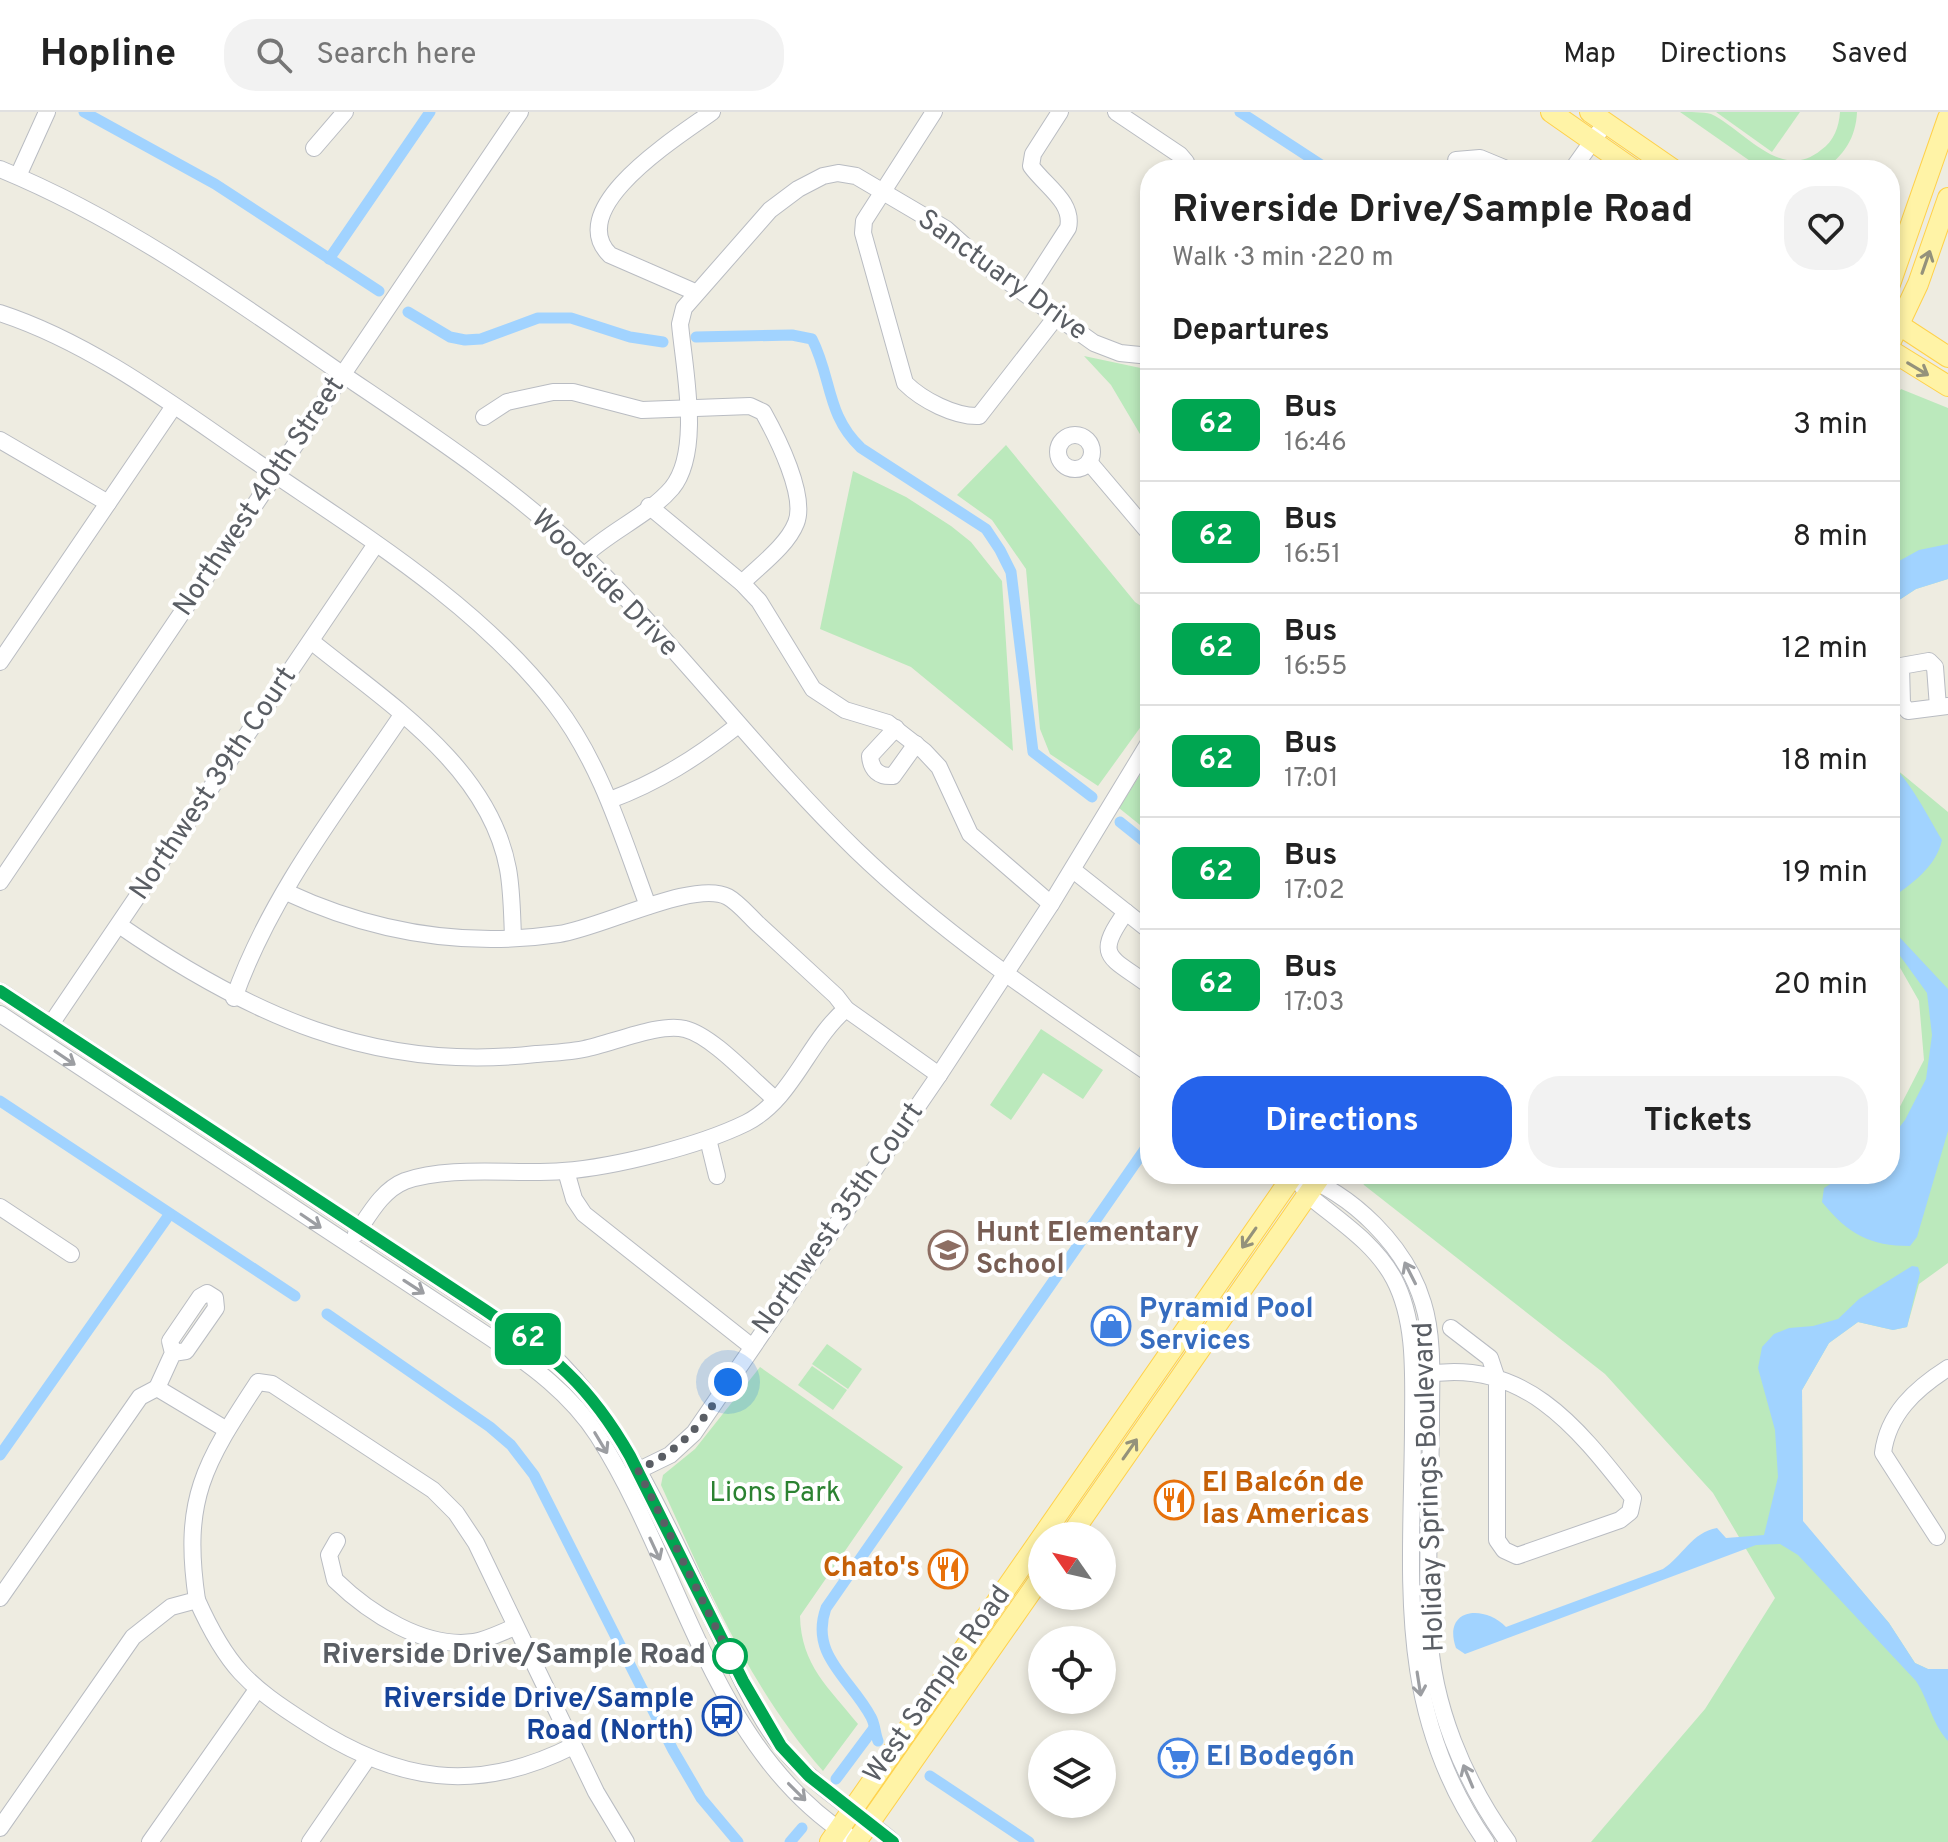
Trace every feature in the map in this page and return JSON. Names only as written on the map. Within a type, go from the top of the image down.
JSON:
[{"type":"main road","points":[[1551,112],[1620,160]]},
{"type":"main road","points":[[1598,117],[1660,160]]},
{"type":"main road","points":[[1900,255],[1948,118]]},
{"type":"main road","points":[[1900,316],[1918,284],[1948,198]]},
{"type":"main road","points":[[1900,333],[1948,357]]},
{"type":"main road","points":[[1900,356],[1948,386]]},
{"type":"main road","name":"West Sample Road","points":[[1057,1522],[1097,1456],[1288,1184]]},
{"type":"main road","points":[[1080,1522],[1315,1184]]},
{"type":"main road","name":"West Sample Road","points":[[848,1839],[852,1811],[1028,1565]]},
{"type":"main road","points":[[1013,1619],[1014,1600],[1028,1579]]},
{"type":"main road","name":"West Sample Road","points":[[848,1839],[869,1822],[1028,1597]]},
{"type":"street","points":[[18,176],[47,112]]},
{"type":"street","points":[[314,148],[345,112]]},
{"type":"street","name":"Northwest 40th Street","points":[[0,882],[520,112]]},
{"type":"street","points":[[695,292],[610,255],[600,246],[597,231],[604,210],[626,179],[712,112]]},
{"type":"street","points":[[934,112],[864,221],[863,233],[900,372],[914,392],[966,417],[979,416],[1056,317]]},
{"type":"street","points":[[1026,293],[1068,228],[1070,217],[1066,207],[1031,166],[1033,154],[1060,112]]},
{"type":"street","points":[[1116,112],[1184,160]]},
{"type":"street","points":[[1579,160],[1592,141],[1598,117]]},
{"type":"street","points":[[1456,160],[1485,160]]},
{"type":"street","name":"Woodside Drive","points":[[0,169],[135,238],[246,307],[461,454],[584,556],[654,630],[737,726],[858,853],[1006,973],[1140,1067]]},
{"type":"street","name":"Sanctuary Drive","points":[[584,556],[608,534],[671,488],[682,472],[690,427],[680,324],[684,308],[760,220],[798,189],[823,176],[838,173],[856,176],[946,229],[993,271],[1094,343],[1120,353],[1140,355]]},
{"type":"street","points":[[0,313],[30,323],[75,346],[174,406],[376,544],[465,614],[515,660],[554,703],[586,748],[610,800],[648,906]]},
{"type":"street","points":[[484,417],[507,402],[553,392],[573,392],[624,408],[750,406],[763,412],[798,493],[796,524],[787,538],[742,583]]},
{"type":"street","points":[[0,662],[174,406]]},
{"type":"street","points":[[2,446],[108,503]]},
{"type":"street","points":[[1089,462],[1140,522]]},
{"type":"street","points":[[649,506],[742,583],[759,601],[813,689],[845,710],[869,714],[896,728],[916,744],[939,767],[970,834],[1051,904]]},
{"type":"street","name":"Northwest 39th Court","points":[[51,1024],[376,544]]},
{"type":"street","points":[[311,641],[402,715],[466,779],[487,811],[508,868],[513,937]]},
{"type":"street","points":[[234,998],[244,971],[286,892],[402,715]]},
{"type":"street","points":[[610,800],[652,784],[691,762],[737,726]]},
{"type":"street","points":[[896,728],[870,756],[870,765],[877,773],[893,776],[916,744]]},
{"type":"street","points":[[1006,973],[1073,870],[1140,758]]},
{"type":"street","points":[[1073,870],[1140,923]]},
{"type":"street","points":[[286,892],[331,913],[420,935],[475,940],[559,934],[609,922],[691,893],[728,897],[836,996],[846,1009],[856,1013],[939,1075]]},
{"type":"street","points":[[1126,912],[1108,938],[1106,948],[1110,956],[1140,978]]},
{"type":"street","points":[[119,925],[190,974],[234,998],[289,1022],[341,1039],[405,1051],[469,1057],[583,1049],[666,1028],[683,1028],[701,1036],[775,1099]]},
{"type":"street","name":"Northwest 35th Court","points":[[622,1479],[670,1455],[694,1433],[1006,973]]},
{"type":"street","points":[[0,991],[551,1354],[590,1394],[638,1470],[763,1719],[781,1746],[809,1776],[893,1842]]},
{"type":"street","points":[[348,1245],[381,1198],[402,1182],[431,1175],[566,1171],[708,1139],[749,1121],[775,1099],[846,1009]]},
{"type":"street","points":[[0,1014],[538,1370],[578,1410],[622,1479],[745,1728],[794,1790],[848,1839]]},
{"type":"street","points":[[708,1139],[717,1176]]},
{"type":"street","points":[[566,1171],[574,1199],[584,1214],[751,1346]]},
{"type":"street","name":"Holiday Springs Boulevard","points":[[1317,1184],[1382,1231],[1409,1269],[1424,1305],[1431,1373],[1429,1632],[1439,1693],[1456,1748],[1477,1798],[1508,1842]]},
{"type":"street","name":"Holiday Springs Boulevard","points":[[1317,1184],[1369,1244],[1393,1278],[1406,1309],[1413,1377],[1411,1633],[1421,1698],[1439,1755],[1461,1807],[1486,1842]]},
{"type":"street","points":[[0,1207],[71,1254]]},
{"type":"street","points":[[1413,1377],[1431,1373],[1471,1372],[1497,1379],[1528,1388],[1583,1434],[1633,1498],[1630,1512],[1620,1520],[1517,1556],[1504,1550],[1497,1540],[1497,1379],[1490,1358],[1451,1328]]},
{"type":"street","points":[[0,1598],[140,1397],[157,1388],[173,1353]]},
{"type":"street","points":[[1937,1537],[1883,1453],[1885,1435],[1907,1400],[1948,1368]]},
{"type":"street","points":[[573,1746],[533,1766],[488,1775],[407,1771],[367,1759],[256,1691],[226,1657],[197,1600],[190,1532],[207,1467],[258,1382],[272,1384],[433,1490],[456,1513],[476,1543],[573,1746],[626,1842]]},
{"type":"street","points":[[157,1388],[168,1391],[227,1430]]},
{"type":"street","points":[[1412,1506],[1431,1505]]},
{"type":"street","points":[[337,1541],[329,1555],[335,1580],[402,1627],[426,1638],[450,1643],[476,1642],[515,1627]]},
{"type":"street","points":[[0,1828],[133,1637],[171,1607],[197,1600]]},
{"type":"street","points":[[1411,1633],[1429,1632]]},
{"type":"street","points":[[150,1842],[256,1691]]},
{"type":"street","points":[[310,1842],[367,1759]]},
{"type":"green space","points":[[1680,112],[1711,114],[1764,150],[1788,160],[1749,160]]},
{"type":"green space","points":[[1716,112],[1800,112],[1772,152]]},
{"type":"green space","points":[[1840,112],[1857,112],[1854,130],[1837,159],[1799,160],[1826,146],[1835,133]]},
{"type":"green space","points":[[1084,356],[1140,368],[1140,434],[1111,385]]},
{"type":"green space","points":[[1900,390],[1948,408],[1948,579],[1916,589],[1900,599]]},
{"type":"green space","points":[[1006,445],[1140,605],[1140,728],[1098,786],[1050,754],[1040,729],[1026,569],[992,520],[957,495]]},
{"type":"green space","points":[[853,471],[906,497],[951,526],[971,542],[1002,581],[1013,751],[911,667],[820,629]]},
{"type":"green space","points":[[1900,772],[1948,812],[1948,1263],[1919,1284],[1907,1327],[1893,1330],[1858,1322],[1829,1343],[1802,1390],[1803,1522],[1889,1623],[1915,1663],[1928,1669],[1948,1669],[1948,1842],[1591,1842],[1705,1709],[1775,1598],[1713,1493],[1605,1374],[1363,1184],[1900,1184],[1900,1107],[1924,1060],[1919,1001],[1900,968]]},
{"type":"green space","points":[[1140,775],[1140,825],[1119,808]]},
{"type":"green space","points":[[1041,1029],[1103,1070],[1083,1099],[1043,1073],[1011,1120],[990,1105]]},
{"type":"green space","points":[[827,1344],[862,1369],[848,1389],[812,1364]]},
{"type":"green space","points":[[812,1366],[847,1390],[833,1410],[798,1385]]},
{"type":"green space","name":"Lions Park","points":[[760,1367],[903,1467],[800,1616],[805,1648],[811,1662],[858,1724],[823,1771],[773,1706],[752,1671],[713,1597],[661,1485],[663,1475],[695,1449]]},
{"type":"water","points":[[1948,544],[1948,579],[1916,589],[1900,599],[1900,560],[1919,550]]},
{"type":"water","points":[[1900,775],[1942,840],[1929,867],[1900,892]]},
{"type":"water","points":[[1900,938],[1948,989],[1948,1131],[1917,1237],[1910,1246],[1883,1244],[1861,1236],[1841,1222],[1822,1202],[1824,1188],[1830,1184],[1900,1184],[1900,1126],[1926,1079],[1932,1035],[1927,993],[1900,956]]},
{"type":"water","points":[[1912,1266],[1918,1267],[1920,1273],[1907,1327],[1893,1330],[1858,1322],[1829,1343],[1802,1390],[1803,1521],[1889,1623],[1915,1663],[1928,1669],[1948,1669],[1948,1741],[1916,1681],[1798,1555],[1780,1544],[1756,1545],[1465,1654],[1456,1648],[1453,1635],[1455,1625],[1468,1614],[1487,1615],[1506,1627],[1663,1569],[1708,1530],[1717,1528],[1726,1538],[1764,1535],[1778,1477],[1775,1430],[1758,1368],[1762,1347],[1774,1334],[1789,1328],[1838,1319],[1859,1299]]},
{"type":"waterway","points":[[84,112],[215,184],[379,291]]},
{"type":"waterway","points":[[329,259],[430,112]]},
{"type":"waterway","points":[[1240,112],[1314,160]]},
{"type":"waterway","points":[[408,312],[450,337],[465,340],[481,339],[538,318],[571,318],[630,337],[663,342]]},
{"type":"waterway","points":[[696,337],[792,335],[812,339],[841,423],[861,448],[986,529],[1011,572],[1033,752],[1092,797]]},
{"type":"waterway","points":[[1120,822],[1140,838]]},
{"type":"waterway","points":[[0,1101],[295,1296]]},
{"type":"waterway","points":[[878,1741],[863,1703],[827,1653],[822,1625],[826,1608],[1140,1156]]},
{"type":"waterway","points":[[0,1455],[169,1215]]},
{"type":"waterway","points":[[327,1314],[490,1427],[511,1445],[534,1475],[673,1750],[701,1798],[738,1842]]},
{"type":"waterway","points":[[836,1779],[874,1728]]},
{"type":"waterway","points":[[930,1776],[1029,1842]]},
{"type":"waterway","points":[[790,1842],[802,1828]]},
{"type":"bus line","name":"62","points":[[0,991],[485,1310],[551,1354],[567,1369],[612,1425],[638,1470],[743,1681],[781,1746],[809,1776],[893,1842]]},
{"type":"place","name":"Hunt Elementary School","points":[[948,1250]]},
{"type":"place","name":"Pyramid Pool Services","points":[[1111,1326]]},
{"type":"place","name":"El Balcón de las Americas","points":[[1174,1500]]},
{"type":"place","name":"Chato's","points":[[948,1569]]},
{"type":"place","name":"Riverside Drive/Sample Road","points":[[730,1656]]},
{"type":"place","name":"Riverside Drive/Sample Road (North)","points":[[722,1716]]},
{"type":"place","name":"El Bodegón","points":[[1178,1758]]},
{"type":"route","points":[[728,1382],[694,1433],[670,1455],[638,1470],[730,1656]]}]
